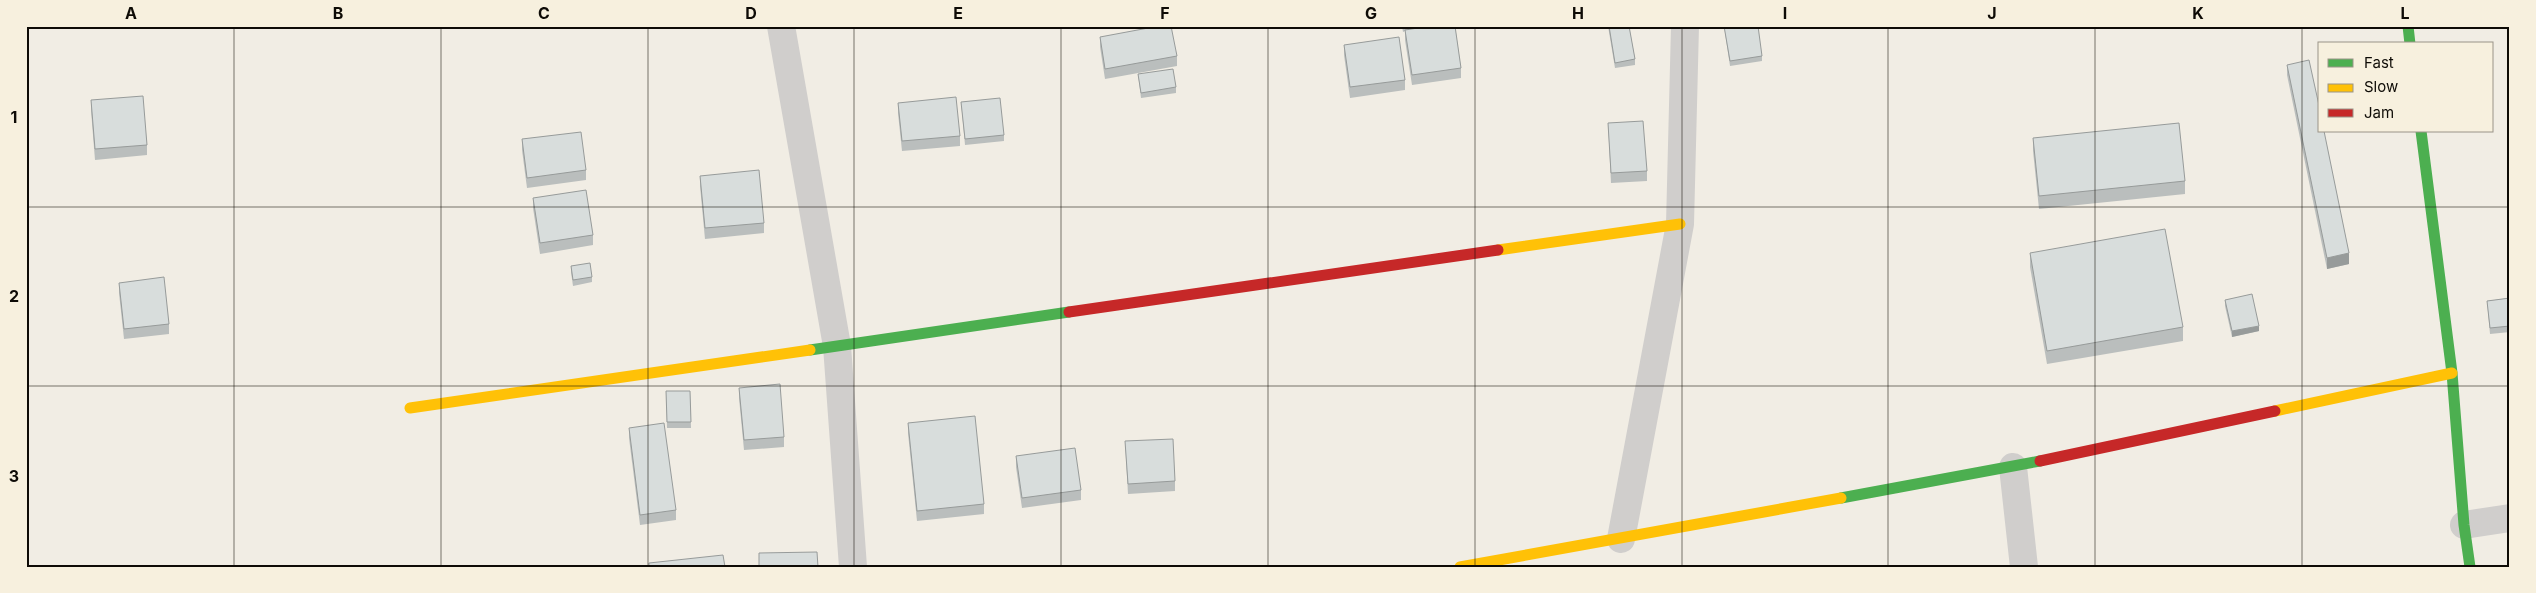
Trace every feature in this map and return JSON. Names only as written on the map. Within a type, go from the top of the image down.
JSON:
[{"type":"street","points":[[782,26],[837,346],[853,567]]},
{"type":"street","points":[[1621,539],[1680,224],[1685,26]]},
{"type":"street","points":[[2408,26],[2410,42]]},
{"type":"street","points":[[2422,132],[2452,373],[2464,526],[2470,567]]},
{"type":"street","points":[[410,408],[1680,224]]},
{"type":"street","points":[[1460,567],[2013,467],[2452,373]]},
{"type":"street","points":[[2013,467],[2024,567]]},
{"type":"street","points":[[2464,526],[2510,518]]},
{"type":"building","points":[[1159,26],[1171,26],[1177,56],[1105,69],[1100,37]]},
{"type":"building","points":[[1431,26],[1455,26],[1461,68],[1412,75],[1405,30]]},
{"type":"building","points":[[1609,26],[1629,26],[1635,59],[1615,63]]},
{"type":"building","points":[[1724,26],[1758,26],[1762,56],[1730,61]]},
{"type":"building","points":[[1399,37],[1405,80],[1350,87],[1344,45]]},
{"type":"building","points":[[2309,60],[2318,101],[2318,132],[2324,132],[2349,253],[2327,258],[2287,65]]},
{"type":"building","points":[[1173,69],[1176,87],[1141,93],[1138,74]]},
{"type":"building","points":[[143,96],[147,145],[95,149],[91,100]]},
{"type":"building","points":[[956,97],[960,136],[902,141],[898,103]]},
{"type":"building","points":[[1000,98],[1004,135],[965,139],[961,102]]},
{"type":"building","points":[[1643,121],[1647,171],[1611,173],[1608,123]]},
{"type":"building","points":[[2179,123],[2185,181],[2039,196],[2033,138]]},
{"type":"building","points":[[581,132],[586,170],[527,178],[522,139]]},
{"type":"building","points":[[759,170],[764,223],[705,228],[700,176]]},
{"type":"building","points":[[586,190],[593,235],[540,243],[533,198]]},
{"type":"building","points":[[2165,229],[2183,327],[2047,351],[2030,253]]},
{"type":"building","points":[[590,263],[592,277],[573,280],[571,266]]},
{"type":"building","points":[[164,277],[169,324],[124,329],[119,283]]},
{"type":"building","points":[[2252,294],[2259,326],[2232,331],[2225,300]]},
{"type":"building","points":[[2510,298],[2510,326],[2490,328],[2487,301]]},
{"type":"building","points":[[780,384],[784,437],[744,440],[739,388]]},
{"type":"building","points":[[666,391],[690,391],[691,422],[667,422]]},
{"type":"building","points":[[975,416],[984,504],[917,511],[908,423]]},
{"type":"building","points":[[664,423],[676,510],[640,515],[629,428]]},
{"type":"building","points":[[1173,439],[1175,481],[1128,484],[1125,441]]},
{"type":"building","points":[[1075,448],[1081,490],[1022,498],[1016,456]]},
{"type":"building","points":[[817,552],[818,567],[759,567],[759,553]]},
{"type":"building","points":[[723,555],[725,567],[649,567],[649,563]]},
{"type":"traffic: fast","points":[[2408,26],[2410,42]]},
{"type":"traffic: fast","points":[[2421,132],[2452,373],[2464,525],[2470,567]]},
{"type":"traffic: fast","points":[[810,350],[1069,312]]},
{"type":"traffic: fast","points":[[1841,498],[2040,461]]},
{"type":"traffic: slow","points":[[1498,250],[1680,224]]},
{"type":"traffic: slow","points":[[410,408],[810,350]]},
{"type":"traffic: slow","points":[[2275,411],[2452,373]]},
{"type":"traffic: slow","points":[[1460,567],[1841,498]]},
{"type":"traffic: jam","points":[[1069,312],[1498,250]]},
{"type":"traffic: jam","points":[[2040,461],[2275,411]]}]
